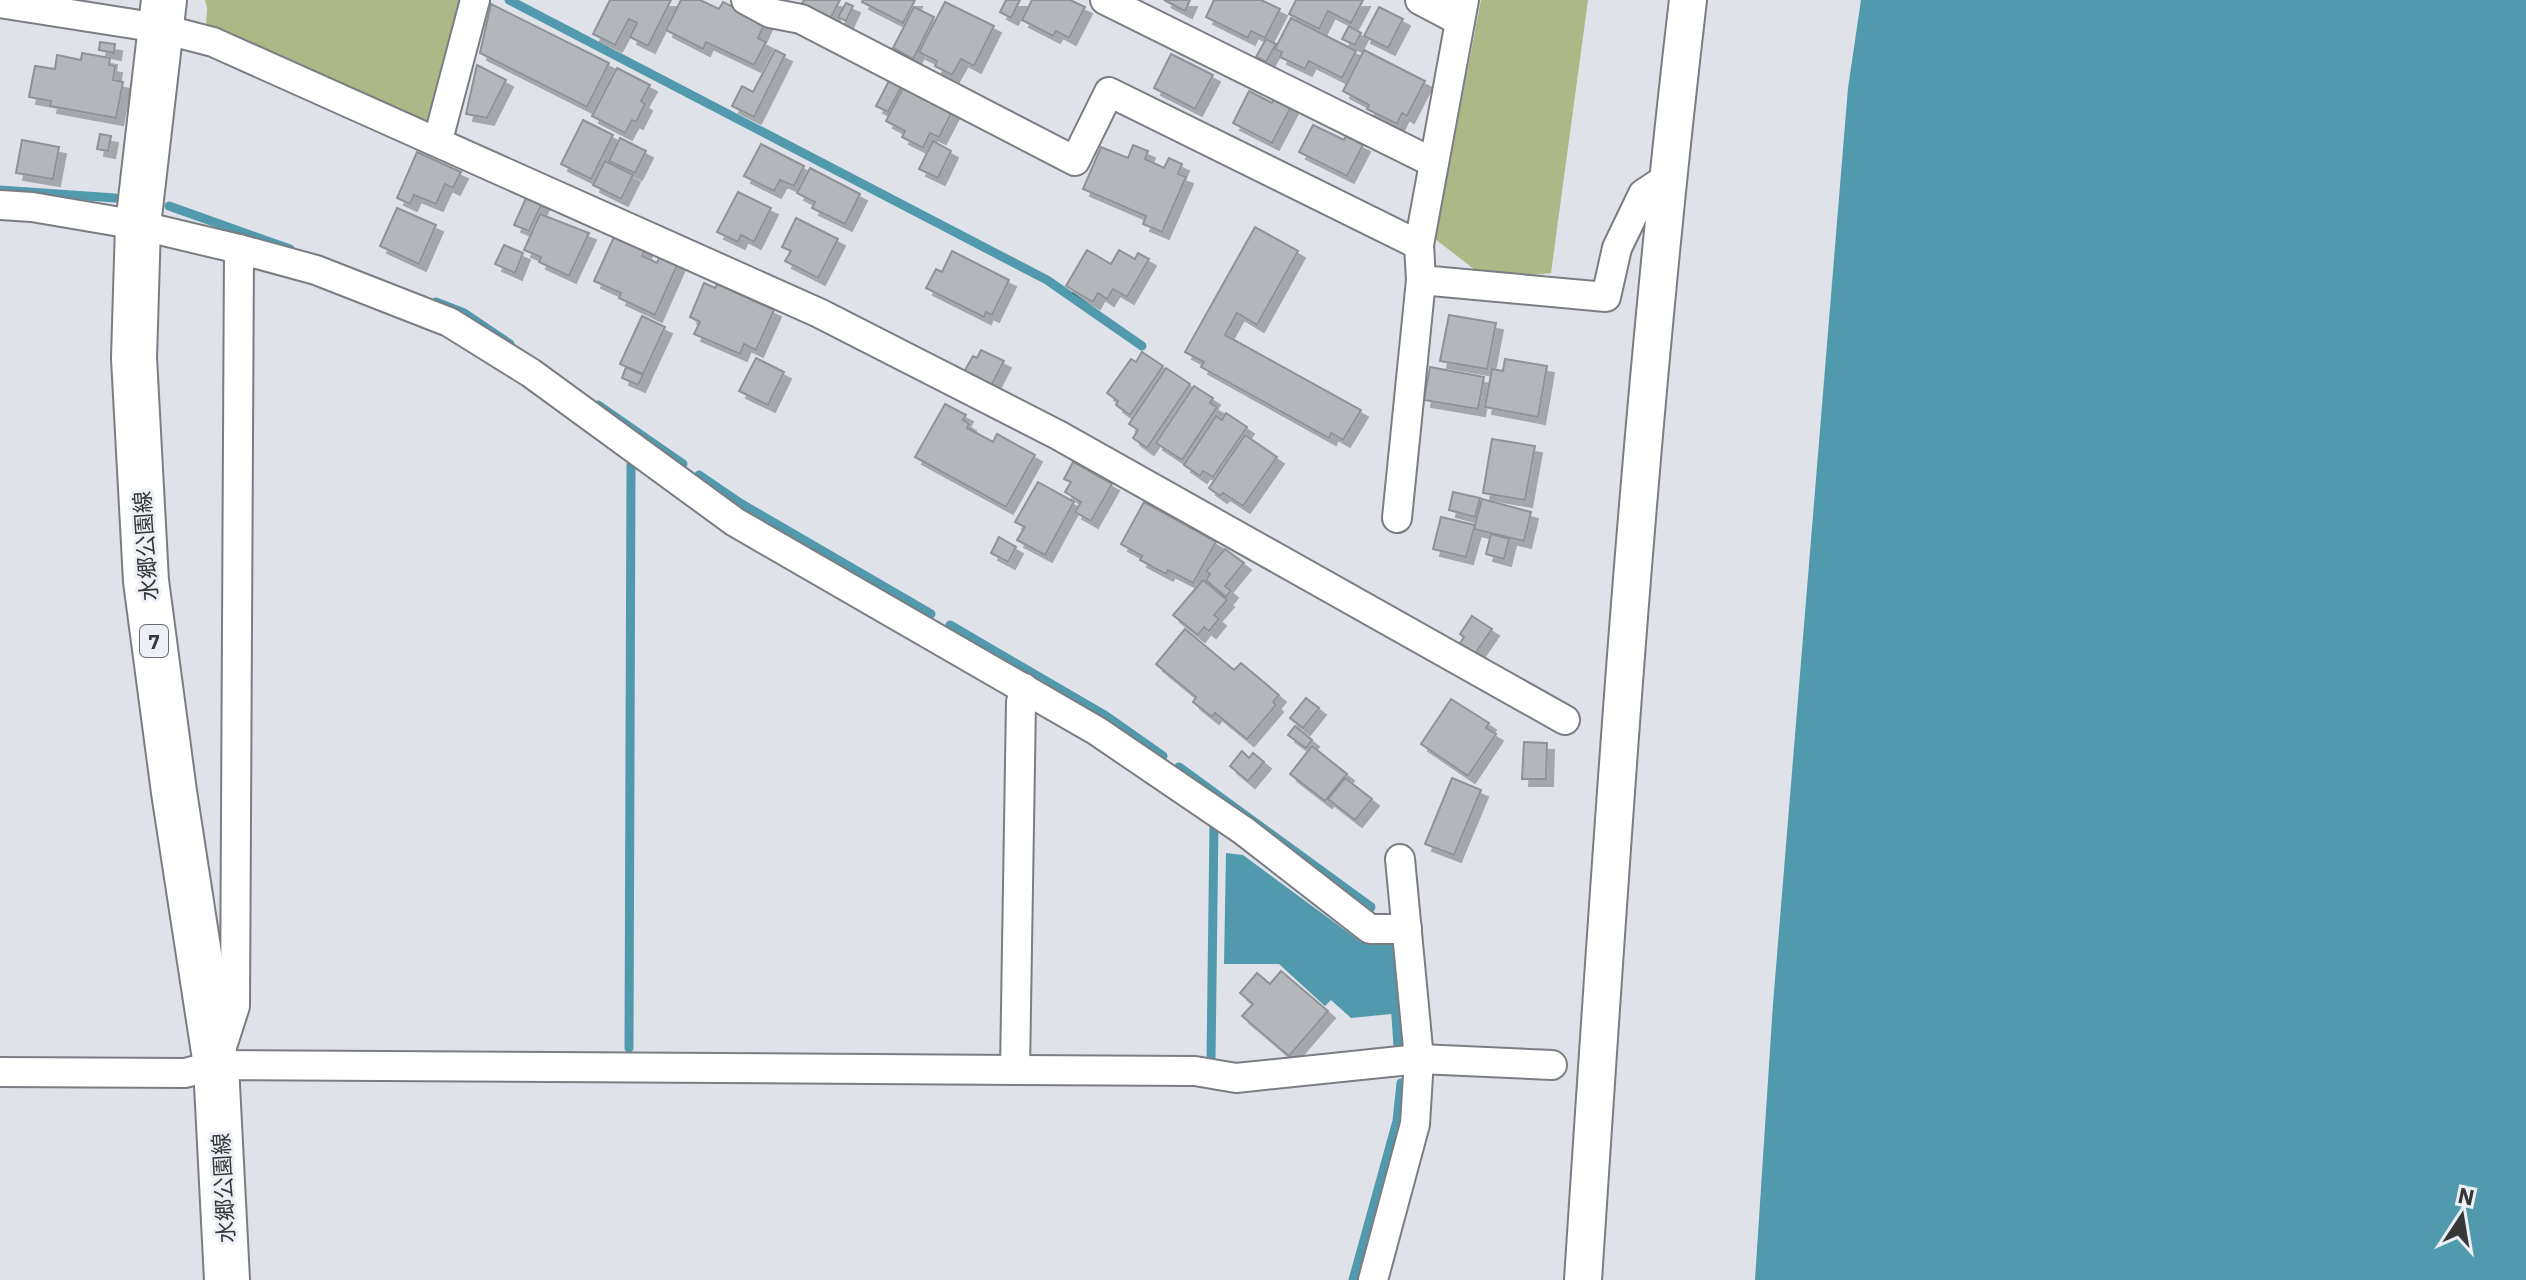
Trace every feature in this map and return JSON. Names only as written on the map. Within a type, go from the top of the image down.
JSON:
[{"type":"main road","name":"水郷公園線","points":[[161,14],[138,225],[134,358],[146,581],[174,792],[216,1065],[227,1280]]},
{"type":"street","points":[[438,140],[475,0]]},
{"type":"street","points":[[746,0],[770,13],[801,19],[1075,161],[1109,92],[1419,245]]},
{"type":"street","points":[[1105,0],[1434,163]]},
{"type":"street","points":[[1397,518],[1421,280],[1419,245],[1462,10],[1420,0]]},
{"type":"street","points":[[1583,1280],[1614,793],[1667,178],[1688,0]]},
{"type":"street","points":[[0,3],[161,14],[213,42],[819,313],[1058,435],[1565,720]]},
{"type":"street","points":[[1421,280],[1606,297],[1617,248],[1643,194],[1667,178]]},
{"type":"street","points":[[0,205],[32,207],[138,225],[239,249],[316,270],[449,322],[531,373],[735,522],[1097,731],[1244,831],[1370,929],[1407,929]]},
{"type":"street","points":[[216,1065],[235,1006],[239,249]]},
{"type":"street","points":[[1015,1070],[1021,702],[1024,688]]},
{"type":"street","points":[[1373,1280],[1415,1124],[1419,1059],[1400,859]]},
{"type":"street","points":[[0,1072],[185,1073],[216,1065],[1195,1071],[1236,1078],[1419,1059],[1552,1065]]},
{"type":"green space","points":[[205,0],[462,0],[433,119],[417,121],[206,26]]},
{"type":"green space","points":[[1481,0],[1588,0],[1551,273],[1518,277],[1474,269],[1435,239]]},
{"type":"water","points":[[1861,0],[2526,0],[2526,1280],[1755,1280],[1773,1004],[1848,88]]},
{"type":"water","points":[[1226,853],[1243,855],[1361,942],[1394,939],[1401,1013],[1351,1018],[1331,1000],[1325,1006],[1279,964],[1224,964]]},
{"type":"building","points":[[610,0],[671,0],[648,46],[630,37],[637,23],[629,19],[615,45],[593,34]]},
{"type":"building","points":[[681,0],[700,0],[719,9],[723,2],[765,23],[758,38],[766,42],[754,65],[706,42],[703,49],[666,30]]},
{"type":"building","points":[[804,0],[840,0],[830,19],[801,5]]},
{"type":"building","points":[[863,0],[915,0],[903,23]]},
{"type":"building","points":[[1006,0],[1020,0],[1011,18],[1000,12]]},
{"type":"building","points":[[1032,0],[1070,0],[1085,7],[1069,38],[1056,31],[1053,36],[1022,20]]},
{"type":"building","points":[[1164,0],[1190,0],[1185,11]]},
{"type":"building","points":[[1214,0],[1261,0],[1280,9],[1265,38],[1251,31],[1248,38],[1206,17]]},
{"type":"building","points":[[1296,0],[1363,0],[1351,23],[1328,11],[1319,29],[1289,14]]},
{"type":"building","points":[[945,2],[994,26],[974,66],[961,59],[952,75],[935,66],[937,61],[919,52]]},
{"type":"building","points":[[846,3],[853,6],[846,21],[838,17]]},
{"type":"building","points":[[491,4],[609,63],[587,107],[480,53]]},
{"type":"building","points":[[914,7],[934,17],[913,59],[893,48]]},
{"type":"building","points":[[1379,7],[1403,19],[1388,48],[1364,36]]},
{"type":"building","points":[[1291,18],[1356,51],[1342,78],[1309,61],[1305,69],[1280,57],[1282,52],[1275,49]]},
{"type":"building","points":[[1349,26],[1361,33],[1355,45],[1342,39]]},
{"type":"building","points":[[1266,39],[1276,44],[1266,62],[1256,57]]},
{"type":"building","points":[[100,42],[115,44],[114,53],[99,50]]},
{"type":"building","points":[[775,50],[785,55],[754,117],[732,106],[742,86],[753,92]]},
{"type":"building","points":[[1364,50],[1425,81],[1407,116],[1402,113],[1397,124],[1367,109],[1369,105],[1343,91]]},
{"type":"building","points":[[82,53],[110,58],[109,65],[115,66],[113,80],[123,82],[116,118],[50,106],[51,101],[29,97],[35,66],[55,69],[57,55],[81,60]]},
{"type":"building","points":[[1171,54],[1213,75],[1195,109],[1154,88]]},
{"type":"building","points":[[477,65],[506,80],[487,118],[466,114]]},
{"type":"building","points":[[617,68],[650,85],[641,101],[645,104],[636,122],[632,120],[625,133],[592,116]]},
{"type":"building","points":[[890,79],[902,85],[888,112],[876,106]]},
{"type":"building","points":[[904,86],[953,110],[939,137],[930,133],[923,148],[902,137],[905,131],[886,121]]},
{"type":"building","points":[[1249,91],[1272,103],[1274,99],[1291,107],[1272,143],[1233,123]]},
{"type":"building","points":[[583,120],[613,135],[591,179],[561,164]]},
{"type":"building","points":[[1313,125],[1344,140],[1346,136],[1363,145],[1347,176],[1299,152]]},
{"type":"building","points":[[100,134],[111,136],[108,151],[97,149]]},
{"type":"building","points":[[620,138],[646,151],[635,173],[609,161]]},
{"type":"building","points":[[22,140],[59,147],[53,179],[16,173]]},
{"type":"building","points":[[933,141],[951,151],[938,178],[919,169]]},
{"type":"building","points":[[761,144],[804,166],[794,186],[780,180],[774,191],[744,176]]},
{"type":"building","points":[[1133,145],[1148,151],[1145,159],[1164,168],[1169,158],[1182,164],[1178,174],[1186,177],[1162,232],[1143,224],[1146,216],[1083,189],[1101,147],[1128,158]]},
{"type":"building","points":[[417,152],[461,172],[453,188],[445,184],[436,204],[414,195],[410,204],[397,198]]},
{"type":"building","points":[[605,161],[633,175],[621,199],[593,185]]},
{"type":"building","points":[[810,168],[860,194],[845,224],[812,208],[815,202],[797,193]]},
{"type":"building","points":[[738,192],[771,208],[754,242],[741,235],[738,242],[717,232]]},
{"type":"building","points":[[527,196],[542,203],[529,231],[514,225]]},
{"type":"building","points":[[397,208],[436,225],[419,264],[380,246]]},
{"type":"building","points":[[540,214],[589,233],[569,276],[539,262],[541,257],[524,250]]},
{"type":"building","points":[[796,218],[838,239],[818,278],[785,261],[791,251],[782,247]]},
{"type":"building","points":[[1255,227],[1298,251],[1257,325],[1237,313],[1225,335],[1361,410],[1343,440],[1331,433],[1329,438],[1201,367],[1204,362],[1185,352]]},
{"type":"building","points":[[614,237],[646,247],[642,256],[657,263],[660,255],[678,263],[655,315],[619,298],[621,293],[594,281]]},
{"type":"building","points":[[504,245],[523,253],[515,273],[495,264]]},
{"type":"building","points":[[1087,250],[1111,264],[1119,250],[1135,259],[1138,253],[1149,259],[1127,297],[1113,289],[1107,299],[1098,293],[1093,302],[1066,286]]},
{"type":"building","points":[[952,251],[1009,280],[992,315],[986,312],[984,317],[926,288],[936,269],[942,272]]},
{"type":"building","points":[[704,283],[715,288],[717,284],[774,310],[756,350],[744,344],[740,354],[694,334],[700,322],[690,317]]},
{"type":"building","points":[[1449,315],[1496,323],[1487,369],[1440,361]]},
{"type":"building","points":[[642,316],[665,327],[643,374],[620,364]]},
{"type":"building","points":[[981,350],[1004,361],[991,386],[964,372],[973,356],[977,358]]},
{"type":"building","points":[[1142,352],[1163,366],[1130,415],[1116,405],[1118,401],[1107,393],[1131,359],[1136,362]]},
{"type":"building","points":[[756,358],[784,372],[768,405],[739,391]]},
{"type":"building","points":[[1505,359],[1547,366],[1538,417],[1485,407],[1492,369],[1503,371]]},
{"type":"building","points":[[626,367],[643,375],[638,385],[622,378]]},
{"type":"building","points":[[1430,367],[1484,377],[1478,409],[1424,400]]},
{"type":"building","points":[[1166,368],[1190,384],[1147,448],[1133,438],[1138,430],[1129,424]]},
{"type":"building","points":[[1194,386],[1213,398],[1210,403],[1217,407],[1182,460],[1156,443]]},
{"type":"building","points":[[945,404],[966,415],[963,420],[969,424],[967,428],[993,442],[997,434],[1035,455],[1006,507],[915,457]]},
{"type":"building","points":[[1226,413],[1247,427],[1213,477],[1203,471],[1200,476],[1184,465],[1216,416],[1222,420]]},
{"type":"building","points":[[1245,435],[1277,457],[1243,506],[1209,488]]},
{"type":"building","points":[[1492,439],[1535,446],[1525,500],[1483,493]]},
{"type":"building","points":[[1073,462],[1112,484],[1091,521],[1075,512],[1081,502],[1065,492],[1071,482],[1064,479]]},
{"type":"building","points":[[1038,482],[1074,502],[1045,555],[1017,540],[1025,527],[1015,522]]},
{"type":"building","points":[[1453,492],[1480,498],[1475,517],[1449,510]]},
{"type":"building","points":[[1482,499],[1531,512],[1524,541],[1474,529]]},
{"type":"building","points":[[1144,502],[1216,542],[1193,583],[1168,570],[1166,574],[1140,560],[1142,556],[1121,544]]},
{"type":"building","points":[[1441,517],[1475,525],[1466,557],[1433,549]]},
{"type":"building","points":[[1491,534],[1509,539],[1504,559],[1486,554]]},
{"type":"building","points":[[999,537],[1016,547],[1008,562],[991,553]]},
{"type":"building","points":[[1225,549],[1244,563],[1225,586],[1231,591],[1226,597],[1206,580],[1210,574],[1206,571]]},
{"type":"building","points":[[1203,580],[1227,600],[1214,615],[1219,619],[1209,631],[1204,627],[1198,635],[1173,615]]},
{"type":"building","points":[[1472,616],[1492,629],[1474,655],[1459,645],[1464,637],[1460,634]]},
{"type":"building","points":[[1185,629],[1234,670],[1241,663],[1279,695],[1273,702],[1276,705],[1247,739],[1215,713],[1212,717],[1193,702],[1196,697],[1156,664]]},
{"type":"building","points":[[1306,698],[1319,708],[1303,728],[1290,718]]},
{"type":"building","points":[[1451,699],[1489,723],[1486,728],[1496,734],[1468,776],[1421,744]]},
{"type":"building","points":[[1295,726],[1312,740],[1306,748],[1288,735]]},
{"type":"building","points":[[1524,742],[1547,743],[1546,779],[1522,779]]},
{"type":"building","points":[[1312,746],[1347,774],[1325,801],[1290,774]]},
{"type":"building","points":[[1242,751],[1249,758],[1253,753],[1264,762],[1248,781],[1230,766]]},
{"type":"building","points":[[1345,778],[1372,799],[1355,820],[1328,799]]},
{"type":"building","points":[[1452,778],[1481,790],[1454,855],[1425,844]]},
{"type":"building","points":[[1281,971],[1328,1011],[1289,1056],[1242,1016],[1253,1004],[1240,993],[1257,973],[1270,984]]},
{"type":"waterway","points":[[509,0],[1047,280],[1142,346]]},
{"type":"waterway","points":[[0,190],[115,198]]},
{"type":"waterway","points":[[169,206],[290,249]]},
{"type":"waterway","points":[[436,302],[464,313],[510,344]]},
{"type":"waterway","points":[[598,405],[683,464]]},
{"type":"waterway","points":[[629,1048],[631,465]]},
{"type":"waterway","points":[[699,475],[740,503],[931,614]]},
{"type":"waterway","points":[[950,625],[1106,716],[1163,756]]},
{"type":"waterway","points":[[1179,767],[1371,907]]},
{"type":"waterway","points":[[1211,1061],[1214,823]]},
{"type":"waterway","points":[[1395,1002],[1398,1046]]},
{"type":"waterway","points":[[1353,1280],[1397,1121],[1401,1083]]}]
